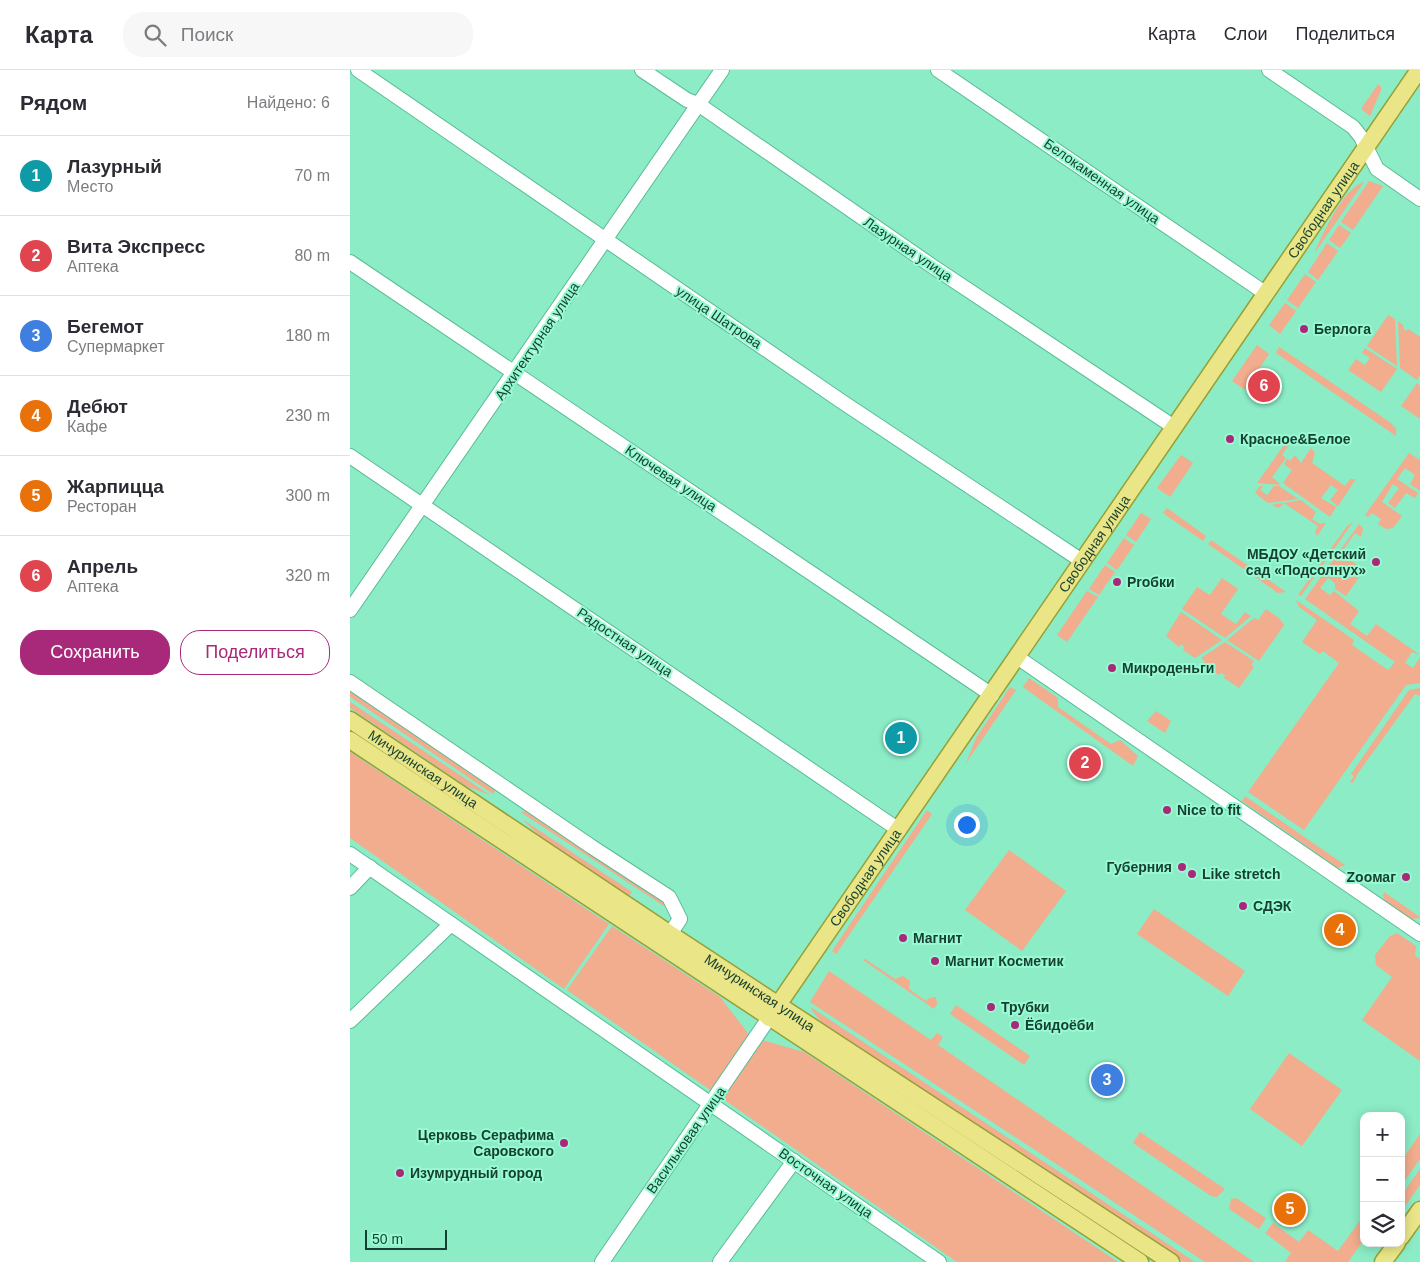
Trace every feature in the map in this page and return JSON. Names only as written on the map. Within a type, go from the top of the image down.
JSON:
[{"type":"main road","name":"Свободная улица","points":[[769,1018],[992,695],[1264,293],[1419,70]]},
{"type":"main road","name":"Мичуринская улица","points":[[350,720],[670,934],[1171,1262]]},
{"type":"main road","name":"Мичуринская улица","points":[[350,740],[1140,1262]]},
{"type":"main road","points":[[1405,1231],[1420,1210]]},
{"type":"main road","points":[[1383,1262],[1393,1247]]},
{"type":"street","name":"улица Шатрова","points":[[358,70],[606,238],[841,401],[1082,561]]},
{"type":"street","name":"Лазурная улица","points":[[642,70],[687,100],[698,104],[932,266],[1174,427]]},
{"type":"street","name":"Архитектурная улица","points":[[350,610],[516,372],[722,70]]},
{"type":"street","name":"Белокаменная улица","points":[[938,70],[1264,293]]},
{"type":"street","points":[[1270,70],[1353,128],[1377,169],[1420,200]]},
{"type":"street","name":"Ключевая улица","points":[[350,262],[516,372],[992,695]]},
{"type":"street","name":"Радостная улица","points":[[350,456],[899,830]]},
{"type":"street","points":[[1017,657],[1420,934]]},
{"type":"street","points":[[350,682],[592,847],[669,897],[680,919],[670,934]]},
{"type":"street","name":"Восточная улица","points":[[350,854],[939,1262]]},
{"type":"street","points":[[350,888],[370,867]]},
{"type":"street","points":[[350,1021],[451,924]]},
{"type":"street","name":"Васильковая улица","points":[[602,1262],[769,1018]]},
{"type":"street","points":[[720,1262],[794,1161]]},
{"type":"shaded area","points":[[1378,84],[1382,88],[1370,116],[1361,109]]},
{"type":"shaded area","points":[[1369,181],[1383,186],[1353,230],[1341,222]]},
{"type":"shaded area","points":[[1364,182],[1315,251],[1342,201],[1356,186]]},
{"type":"shaded area","points":[[1339,225],[1351,233],[1340,248],[1329,240]]},
{"type":"shaded area","points":[[1327,243],[1338,251],[1318,280],[1308,272]]},
{"type":"shaded area","points":[[1305,274],[1316,282],[1298,308],[1287,300]]},
{"type":"shaded area","points":[[1285,303],[1296,311],[1280,334],[1269,325]]},
{"type":"shaded area","points":[[1388,315],[1395,319],[1397,366],[1367,346]]},
{"type":"shaded area","points":[[1398,321],[1404,326],[1403,328],[1406,331],[1408,329],[1420,337],[1420,375],[1417,380],[1400,368]]},
{"type":"shaded area","points":[[1257,345],[1269,354],[1245,390],[1232,381]]},
{"type":"shaded area","points":[[1279,347],[1388,421],[1396,428],[1396,436],[1276,353]]},
{"type":"shaded area","points":[[1365,348],[1397,369],[1381,392],[1348,370],[1356,359],[1365,365],[1370,358],[1362,353]]},
{"type":"shaded area","points":[[1417,383],[1420,386],[1420,419],[1401,406]]},
{"type":"shaded area","points":[[1287,441],[1289,445],[1282,455],[1286,458],[1272,477],[1281,485],[1257,483]]},
{"type":"shaded area","points":[[1311,448],[1315,453],[1312,463],[1345,486],[1350,479],[1356,479],[1338,506],[1330,500],[1338,490],[1331,485],[1321,498],[1336,507],[1330,517],[1283,483],[1292,470],[1284,464],[1287,459],[1290,461],[1295,455],[1301,463]]},
{"type":"shaded area","points":[[1409,453],[1420,460],[1420,491],[1410,484],[1415,475],[1405,468],[1397,479],[1418,493],[1415,498],[1406,493],[1395,508],[1388,503],[1399,488],[1393,484],[1382,502],[1402,516],[1393,528],[1386,529],[1378,524],[1381,519],[1372,513],[1368,517],[1365,515]]},
{"type":"shaded area","points":[[1181,455],[1193,463],[1170,497],[1157,488]]},
{"type":"shaded area","points":[[1260,486],[1263,486],[1260,490],[1267,495],[1274,486],[1279,486],[1298,499],[1268,503],[1255,493]]},
{"type":"shaded area","points":[[1301,500],[1316,512],[1312,519],[1320,524],[1326,523],[1317,536],[1315,532],[1318,526],[1284,503],[1279,508],[1271,505]]},
{"type":"shaded area","points":[[1167,508],[1206,536],[1203,541],[1163,513]]},
{"type":"shaded area","points":[[1141,513],[1151,519],[1136,542],[1126,535]]},
{"type":"shaded area","points":[[1353,522],[1301,596],[1298,595],[1347,526]]},
{"type":"shaded area","points":[[1359,524],[1363,528],[1361,537],[1355,533],[1341,553],[1357,565],[1362,573],[1346,596],[1335,589],[1335,583],[1328,578],[1320,588],[1330,595],[1334,591],[1359,611],[1350,624],[1367,636],[1376,624],[1420,655],[1412,652],[1405,663],[1413,668],[1420,657],[1420,683],[1406,685],[1304,830],[1248,792],[1339,663],[1323,651],[1320,654],[1302,642],[1317,620],[1299,607],[1296,600],[1354,640],[1352,645],[1388,670],[1395,662],[1305,599]]},
{"type":"shaded area","points":[[1124,538],[1134,545],[1117,570],[1107,563]]},
{"type":"shaded area","points":[[1211,540],[1286,592],[1278,593],[1208,544]]},
{"type":"shaded area","points":[[1105,565],[1115,572],[1099,595],[1089,589]]},
{"type":"shaded area","points":[[1222,578],[1238,589],[1221,614],[1236,624],[1245,612],[1251,616],[1225,638],[1182,609],[1197,587],[1210,595]]},
{"type":"shaded area","points":[[1087,591],[1098,597],[1067,642],[1057,635]]},
{"type":"shaded area","points":[[1266,609],[1280,619],[1284,625],[1259,661],[1227,640],[1254,618],[1258,620]]},
{"type":"shaded area","points":[[1181,612],[1222,640],[1195,658],[1183,650],[1185,647],[1181,644],[1179,647],[1166,636]]},
{"type":"shaded area","points":[[1225,642],[1254,661],[1251,665],[1254,667],[1239,688],[1224,678],[1225,675],[1221,673],[1219,675],[1203,664],[1205,661],[1201,658]]},
{"type":"shaded area","points":[[1029,678],[1058,698],[1058,707],[1111,744],[1120,740],[1138,756],[1133,766],[1023,687]]},
{"type":"shaded area","points":[[1010,687],[1016,690],[966,763],[976,738]]},
{"type":"shaded area","points":[[1420,688],[1420,696],[1415,694],[1358,773],[1353,783],[1350,782],[1354,776],[1351,774],[1409,690]]},
{"type":"shaded area","points":[[350,689],[497,788],[493,794],[350,697]]},
{"type":"shaded area","points":[[350,702],[490,795],[466,786],[350,708]]},
{"type":"shaded area","points":[[1156,711],[1171,721],[1165,733],[1147,721]]},
{"type":"shaded area","points":[[350,752],[609,924],[564,989],[350,838]]},
{"type":"shaded area","points":[[1245,796],[1345,865],[1338,868],[1242,801]]},
{"type":"shaded area","points":[[526,808],[670,905],[670,910],[522,813]]},
{"type":"shaded area","points":[[927,810],[932,814],[836,954],[832,951]]},
{"type":"shaded area","points":[[522,819],[632,892],[629,896],[546,842]]},
{"type":"shaded area","points":[[1009,850],[1066,891],[1022,951],[965,910]]},
{"type":"shaded area","points":[[1384,892],[1420,918],[1411,919],[1385,901]]},
{"type":"shaded area","points":[[1154,909],[1245,971],[1228,996],[1137,934]]},
{"type":"shaded area","points":[[612,926],[720,997],[751,1037],[804,1052],[1118,1262],[957,1262],[567,990]]},
{"type":"shaded area","points":[[1397,933],[1416,946],[1415,956],[1420,959],[1420,1061],[1362,1020],[1392,977],[1376,965],[1375,955],[1390,936]]},
{"type":"shaded area","points":[[865,959],[895,979],[903,976],[910,981],[909,989],[926,1001],[929,998],[936,997],[937,1004],[934,1009],[863,960]]},
{"type":"shaded area","points":[[829,971],[931,1040],[937,1033],[943,1037],[938,1045],[1254,1262],[1205,1262],[810,1002]]},
{"type":"shaded area","points":[[956,1005],[1030,1056],[1024,1065],[950,1014]]},
{"type":"shaded area","points":[[811,1009],[1195,1262],[1184,1262],[821,1022]]},
{"type":"shaded area","points":[[1289,1053],[1342,1090],[1302,1146],[1250,1109]]},
{"type":"shaded area","points":[[1140,1132],[1225,1189],[1217,1197],[1211,1196],[1133,1143]]},
{"type":"shaded area","points":[[1420,1134],[1420,1159],[1405,1180],[1405,1155]]},
{"type":"shaded area","points":[[1420,1169],[1420,1185],[1405,1206],[1405,1190]]},
{"type":"shaded area","points":[[1236,1198],[1266,1218],[1259,1229],[1229,1209],[1231,1199]]},
{"type":"shaded area","points":[[1360,1221],[1360,1246],[1348,1262],[1285,1262],[1291,1253],[1265,1233],[1273,1223],[1299,1242],[1308,1230],[1338,1251]]},
{"type":"place","name":"Берлога","points":[[1304,329]]},
{"type":"place","name":"Апрель","points":[[1264,386]]},
{"type":"place","name":"Красное&Белое","points":[[1230,439]]},
{"type":"place","name":"МБДОУ «Детский сад «Подсолнух»","points":[[1376,562]]},
{"type":"place","name":"Proбки","points":[[1117,582]]},
{"type":"place","name":"Микроденьги","points":[[1112,668]]},
{"type":"place","name":"Лазурный","points":[[901,738]]},
{"type":"place","name":"Вита Экспресс","points":[[1085,763]]},
{"type":"place","name":"Nice to fit","points":[[1167,810]]},
{"type":"place","name":"Губерния","points":[[1182,867]]},
{"type":"place","name":"Like stretch","points":[[1192,874]]},
{"type":"place","name":"Zooмаг","points":[[1406,877]]},
{"type":"place","name":"СДЭК","points":[[1243,906]]},
{"type":"place","name":"Дебют","points":[[1340,930]]},
{"type":"place","name":"Магнит","points":[[903,938]]},
{"type":"place","name":"Магнит Косметик","points":[[935,961]]},
{"type":"place","name":"Трубки","points":[[991,1007]]},
{"type":"place","name":"Ёбидоёби","points":[[1015,1025]]},
{"type":"place","name":"Бегемот","points":[[1107,1080]]},
{"type":"place","name":"Церковь Серафима Саровского","points":[[564,1143]]},
{"type":"place","name":"Изумрудный город","points":[[400,1173]]},
{"type":"place","name":"Жарпицца","points":[[1290,1209]]}]
